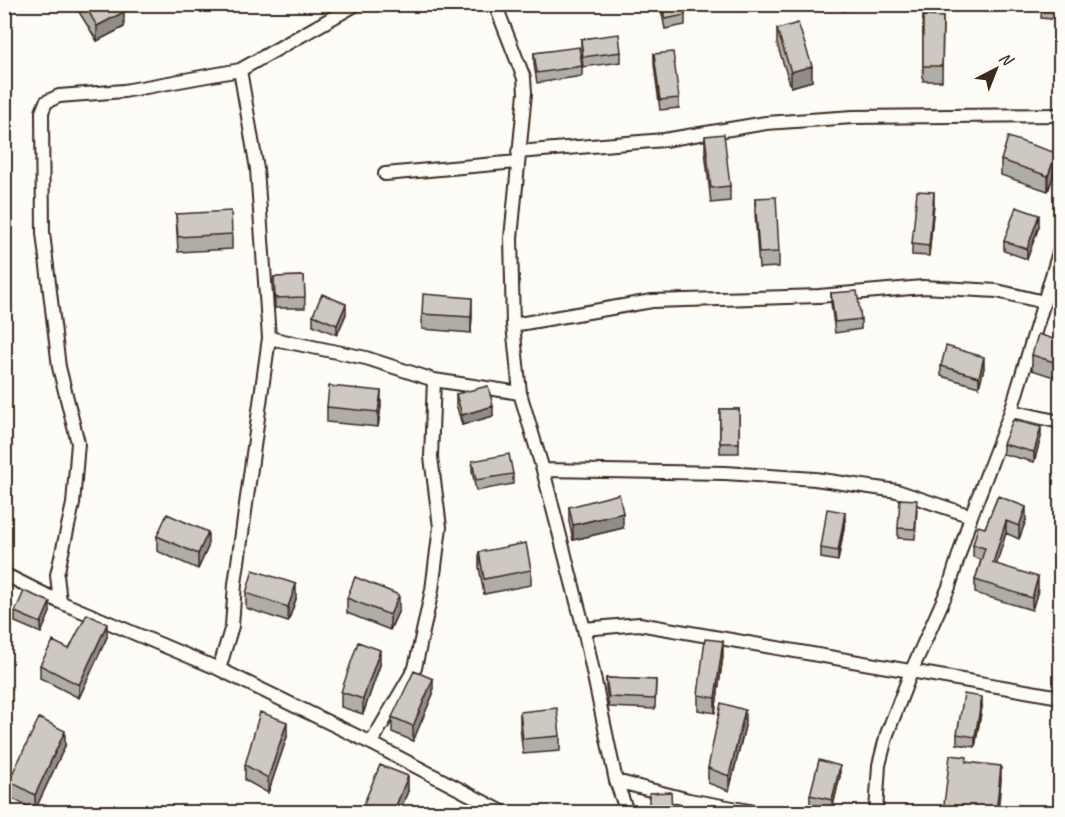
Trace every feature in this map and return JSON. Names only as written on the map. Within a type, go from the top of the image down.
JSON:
[{"type":"street","points":[[60,602],[57,575],[73,504],[78,443],[59,367],[43,233],[42,112],[46,102],[59,96],[124,92],[240,70],[357,4]]},
{"type":"street","points":[[495,4],[524,78],[525,93],[511,238],[513,325],[520,393],[543,470],[584,629],[616,781],[627,813]]},
{"type":"street","points":[[219,669],[232,626],[235,584],[269,338],[257,169],[240,70]]},
{"type":"street","points":[[385,174],[664,140],[766,123],[853,117],[1060,115]]},
{"type":"street","points":[[876,813],[879,765],[887,734],[911,672],[949,587],[971,516],[1011,411],[1060,254]]},
{"type":"street","points":[[513,325],[651,302],[819,296],[923,287],[997,291],[1044,302]]},
{"type":"street","points":[[269,338],[366,358],[434,380],[520,393]]},
{"type":"street","points":[[371,743],[415,668],[432,590],[440,527],[431,457],[434,380]]},
{"type":"street","points":[[1011,411],[1060,422]]},
{"type":"street","points":[[543,470],[725,473],[815,479],[897,491],[971,516]]},
{"type":"street","points":[[4,574],[60,602],[219,669],[371,743],[503,813]]},
{"type":"street","points":[[39,591],[57,575]]},
{"type":"street","points":[[584,629],[639,624],[1060,697]]},
{"type":"street","points":[[616,781],[689,800],[755,813]]},
{"type":"building","points":[[84,4],[119,4],[124,12],[97,26]]},
{"type":"building","points":[[662,4],[683,4],[685,15],[665,19]]},
{"type":"building","points":[[1042,4],[1060,4],[1060,10],[1041,8]]},
{"type":"building","points":[[923,16],[943,17],[942,66],[923,66]]},
{"type":"building","points":[[798,23],[812,66],[791,72],[777,29]]},
{"type":"building","points":[[619,34],[621,52],[583,57],[581,39]]},
{"type":"building","points":[[579,47],[582,66],[537,73],[534,53]]},
{"type":"building","points":[[673,52],[679,98],[660,100],[654,54]]},
{"type":"building","points":[[724,134],[730,186],[711,188],[705,136]]},
{"type":"building","points":[[1008,137],[1056,153],[1048,176],[1001,160]]},
{"type":"building","points":[[917,191],[934,192],[929,246],[912,244]]},
{"type":"building","points":[[776,197],[779,252],[759,253],[755,198]]},
{"type":"building","points":[[1016,207],[1039,215],[1027,249],[1004,241]]},
{"type":"building","points":[[231,211],[232,234],[178,237],[176,214]]},
{"type":"building","points":[[304,276],[305,297],[275,298],[274,277]]},
{"type":"building","points":[[857,291],[861,319],[835,322],[831,293]]},
{"type":"building","points":[[322,294],[346,304],[337,325],[313,315]]},
{"type":"building","points":[[423,294],[472,298],[471,317],[422,314]]},
{"type":"building","points":[[1038,334],[1060,341],[1060,364],[1032,355]]},
{"type":"building","points":[[946,346],[984,357],[979,377],[941,366]]},
{"type":"building","points":[[329,386],[381,391],[378,412],[327,407]]},
{"type":"building","points":[[488,386],[493,406],[462,415],[456,394]]},
{"type":"building","points":[[720,409],[739,409],[739,443],[720,443]]},
{"type":"building","points":[[1013,420],[1041,427],[1034,452],[1003,444]]},
{"type":"building","points":[[509,454],[513,474],[476,480],[472,461]]},
{"type":"building","points":[[619,494],[623,513],[573,525],[569,507]]},
{"type":"building","points":[[998,496],[1026,507],[1019,526],[1006,521],[993,563],[1038,577],[1032,598],[975,580],[985,548],[973,545],[978,526],[985,528]]},
{"type":"building","points":[[900,499],[917,500],[915,529],[898,528]]},
{"type":"building","points":[[827,509],[845,512],[838,551],[821,548]]},
{"type":"building","points":[[167,514],[208,532],[198,554],[157,536]]},
{"type":"building","points":[[526,543],[531,570],[484,579],[479,552]]},
{"type":"building","points":[[253,570],[296,584],[288,607],[246,593]]},
{"type":"building","points":[[355,577],[399,595],[390,615],[347,598]]},
{"type":"building","points":[[24,591],[50,602],[41,623],[15,612]]},
{"type":"building","points":[[87,614],[107,624],[79,685],[40,665],[53,641],[69,649]]},
{"type":"building","points":[[705,639],[723,641],[715,698],[698,695]]},
{"type":"building","points":[[358,642],[380,650],[363,699],[341,692]]},
{"type":"building","points":[[414,671],[433,679],[413,726],[392,717]]},
{"type":"building","points":[[606,678],[656,680],[655,699],[609,697]]},
{"type":"building","points":[[964,694],[982,697],[975,737],[957,734]]},
{"type":"building","points":[[721,703],[745,710],[729,776],[708,768]]},
{"type":"building","points":[[557,708],[560,736],[523,739],[520,712]]},
{"type":"building","points":[[260,712],[287,722],[268,778],[245,765]]},
{"type":"building","points":[[39,718],[65,731],[35,795],[9,781]]},
{"type":"building","points":[[950,755],[967,757],[966,762],[1001,766],[996,813],[943,813]]},
{"type":"building","points":[[819,760],[840,766],[832,800],[810,795]]},
{"type":"building","points":[[380,765],[408,776],[393,813],[372,813],[362,808]]},
{"type":"building","points":[[671,792],[672,813],[649,813],[649,793]]},
{"type":"building","points":[[767,809],[768,813],[740,813],[740,812]]}]
